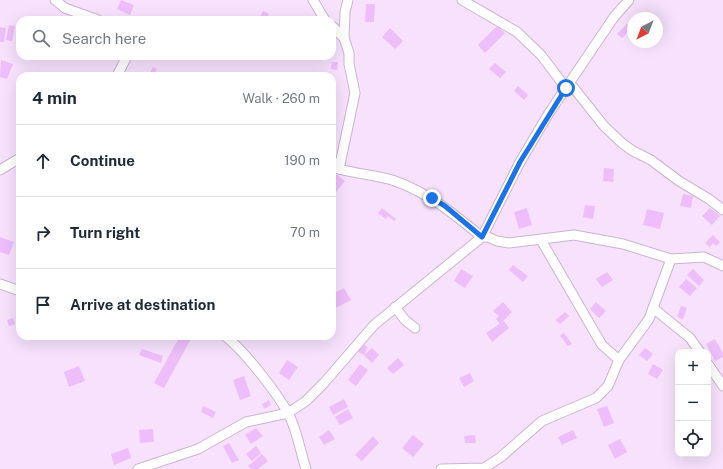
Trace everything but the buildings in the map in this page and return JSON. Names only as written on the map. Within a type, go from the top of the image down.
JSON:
[{"type":"street","points":[[55,0],[65,8],[87,16]]},
{"type":"street","points":[[313,0],[323,16]]},
{"type":"street","points":[[339,169],[355,93],[348,64],[349,53],[344,38],[345,12],[348,0]]},
{"type":"street","points":[[462,0],[517,32],[541,55],[566,88]]},
{"type":"street","points":[[138,469],[198,449],[246,422],[288,413],[310,397],[374,325],[482,237],[520,162],[566,88],[614,17],[629,0]]},
{"type":"street","points":[[336,30],[344,38]]},
{"type":"street","points":[[119,72],[125,60]]},
{"type":"street","points":[[566,88],[573,87],[604,126],[633,151],[651,160],[679,182],[709,199],[723,210]]},
{"type":"street","points":[[0,170],[16,160]]},
{"type":"street","points":[[336,165],[339,169],[382,177],[413,189],[445,206],[482,237],[488,237],[497,241],[510,243],[574,235],[623,244],[671,259],[704,257],[723,266]]},
{"type":"street","points":[[541,240],[602,344],[618,360]]},
{"type":"street","points":[[441,469],[484,469],[501,457],[542,421],[596,398],[608,386],[618,360],[649,319],[671,259]]},
{"type":"street","points":[[0,284],[16,290]]},
{"type":"street","points":[[395,307],[405,320],[415,328]]},
{"type":"street","points":[[653,308],[690,338],[698,349]]},
{"type":"street","points":[[231,340],[263,378],[288,413],[306,469]]},
{"type":"street","points":[[711,368],[723,386]]},
{"type":"route","points":[[432,198],[445,206],[482,237],[500,205],[520,162],[566,88]]}]
